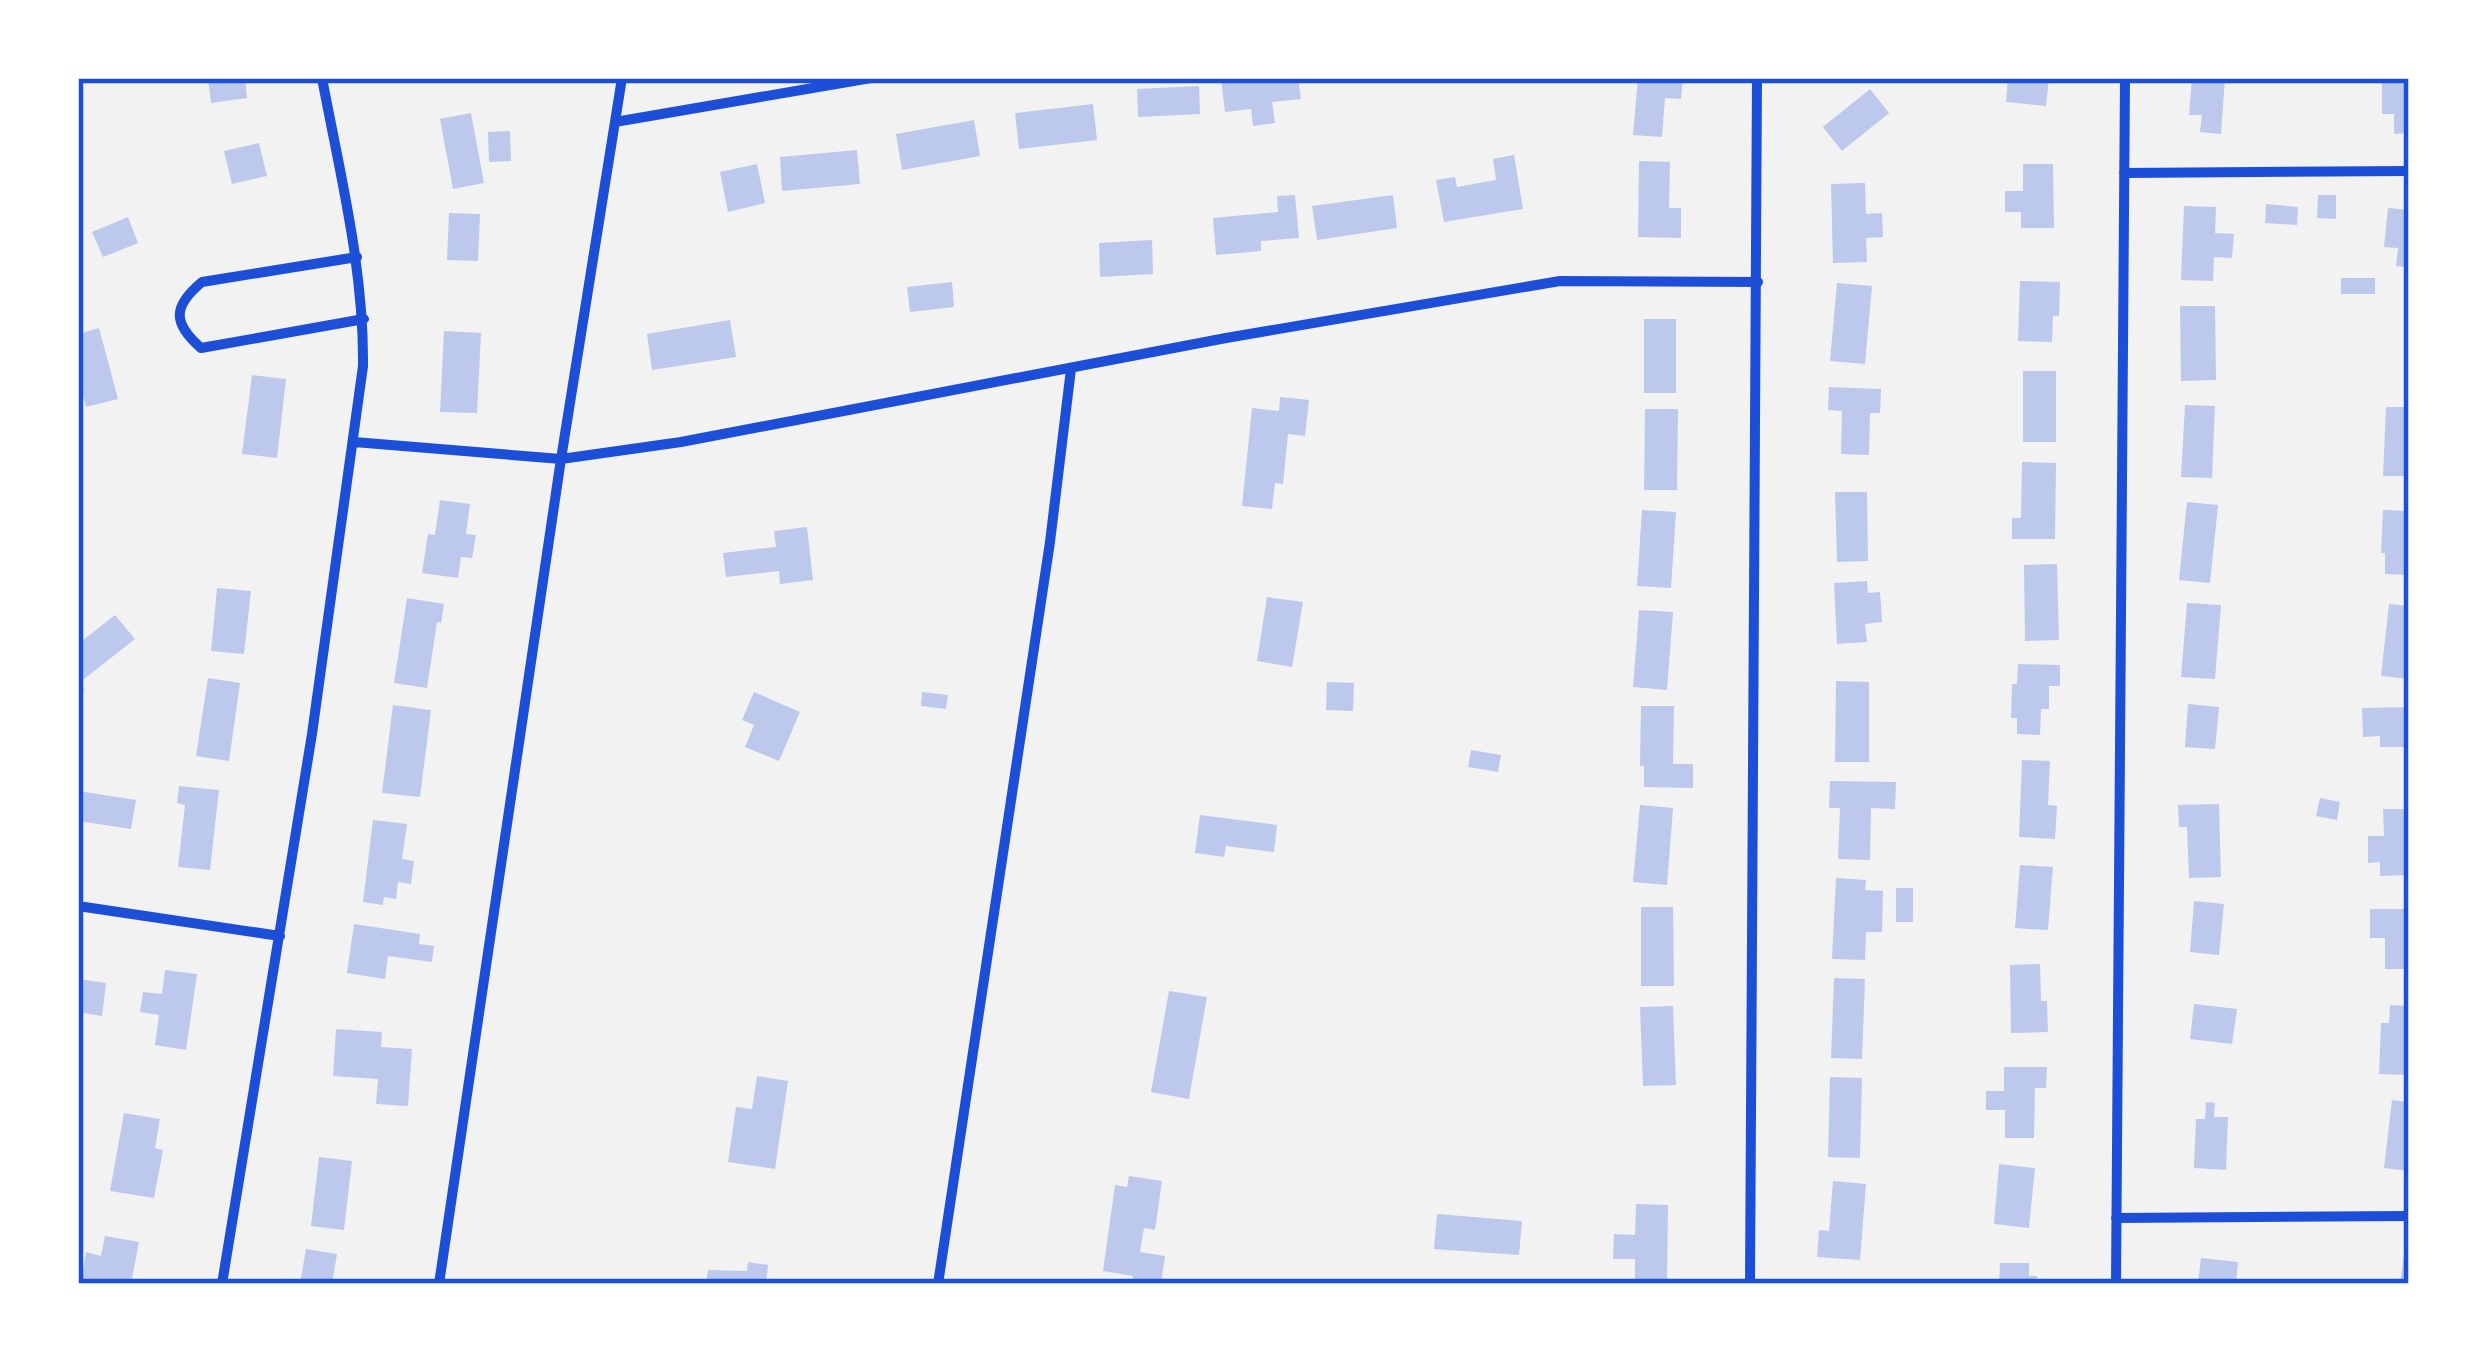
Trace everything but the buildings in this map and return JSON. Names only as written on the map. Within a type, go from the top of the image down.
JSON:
[{"type":"street","points":[[222,1284],[280,936],[364,366],[356,257],[322,78]]},
{"type":"street","points":[[439,1284],[622,78]]},
{"type":"street","points":[[615,122],[871,78]]},
{"type":"street","points":[[1750,1284],[1757,78]]},
{"type":"street","points":[[2116,1284],[2125,78]]},
{"type":"street","points":[[2124,173],[2409,172]]},
{"type":"street","points":[[356,257],[202,282],[184,296],[179,311],[183,332],[201,348],[364,319]]},
{"type":"street","points":[[354,442],[561,459],[681,442],[1560,281],[1758,282]]},
{"type":"street","points":[[938,1284],[1050,542],[1071,369]]},
{"type":"street","points":[[78,906],[280,936]]},
{"type":"street","points":[[2116,1218],[2409,1216]]}]
